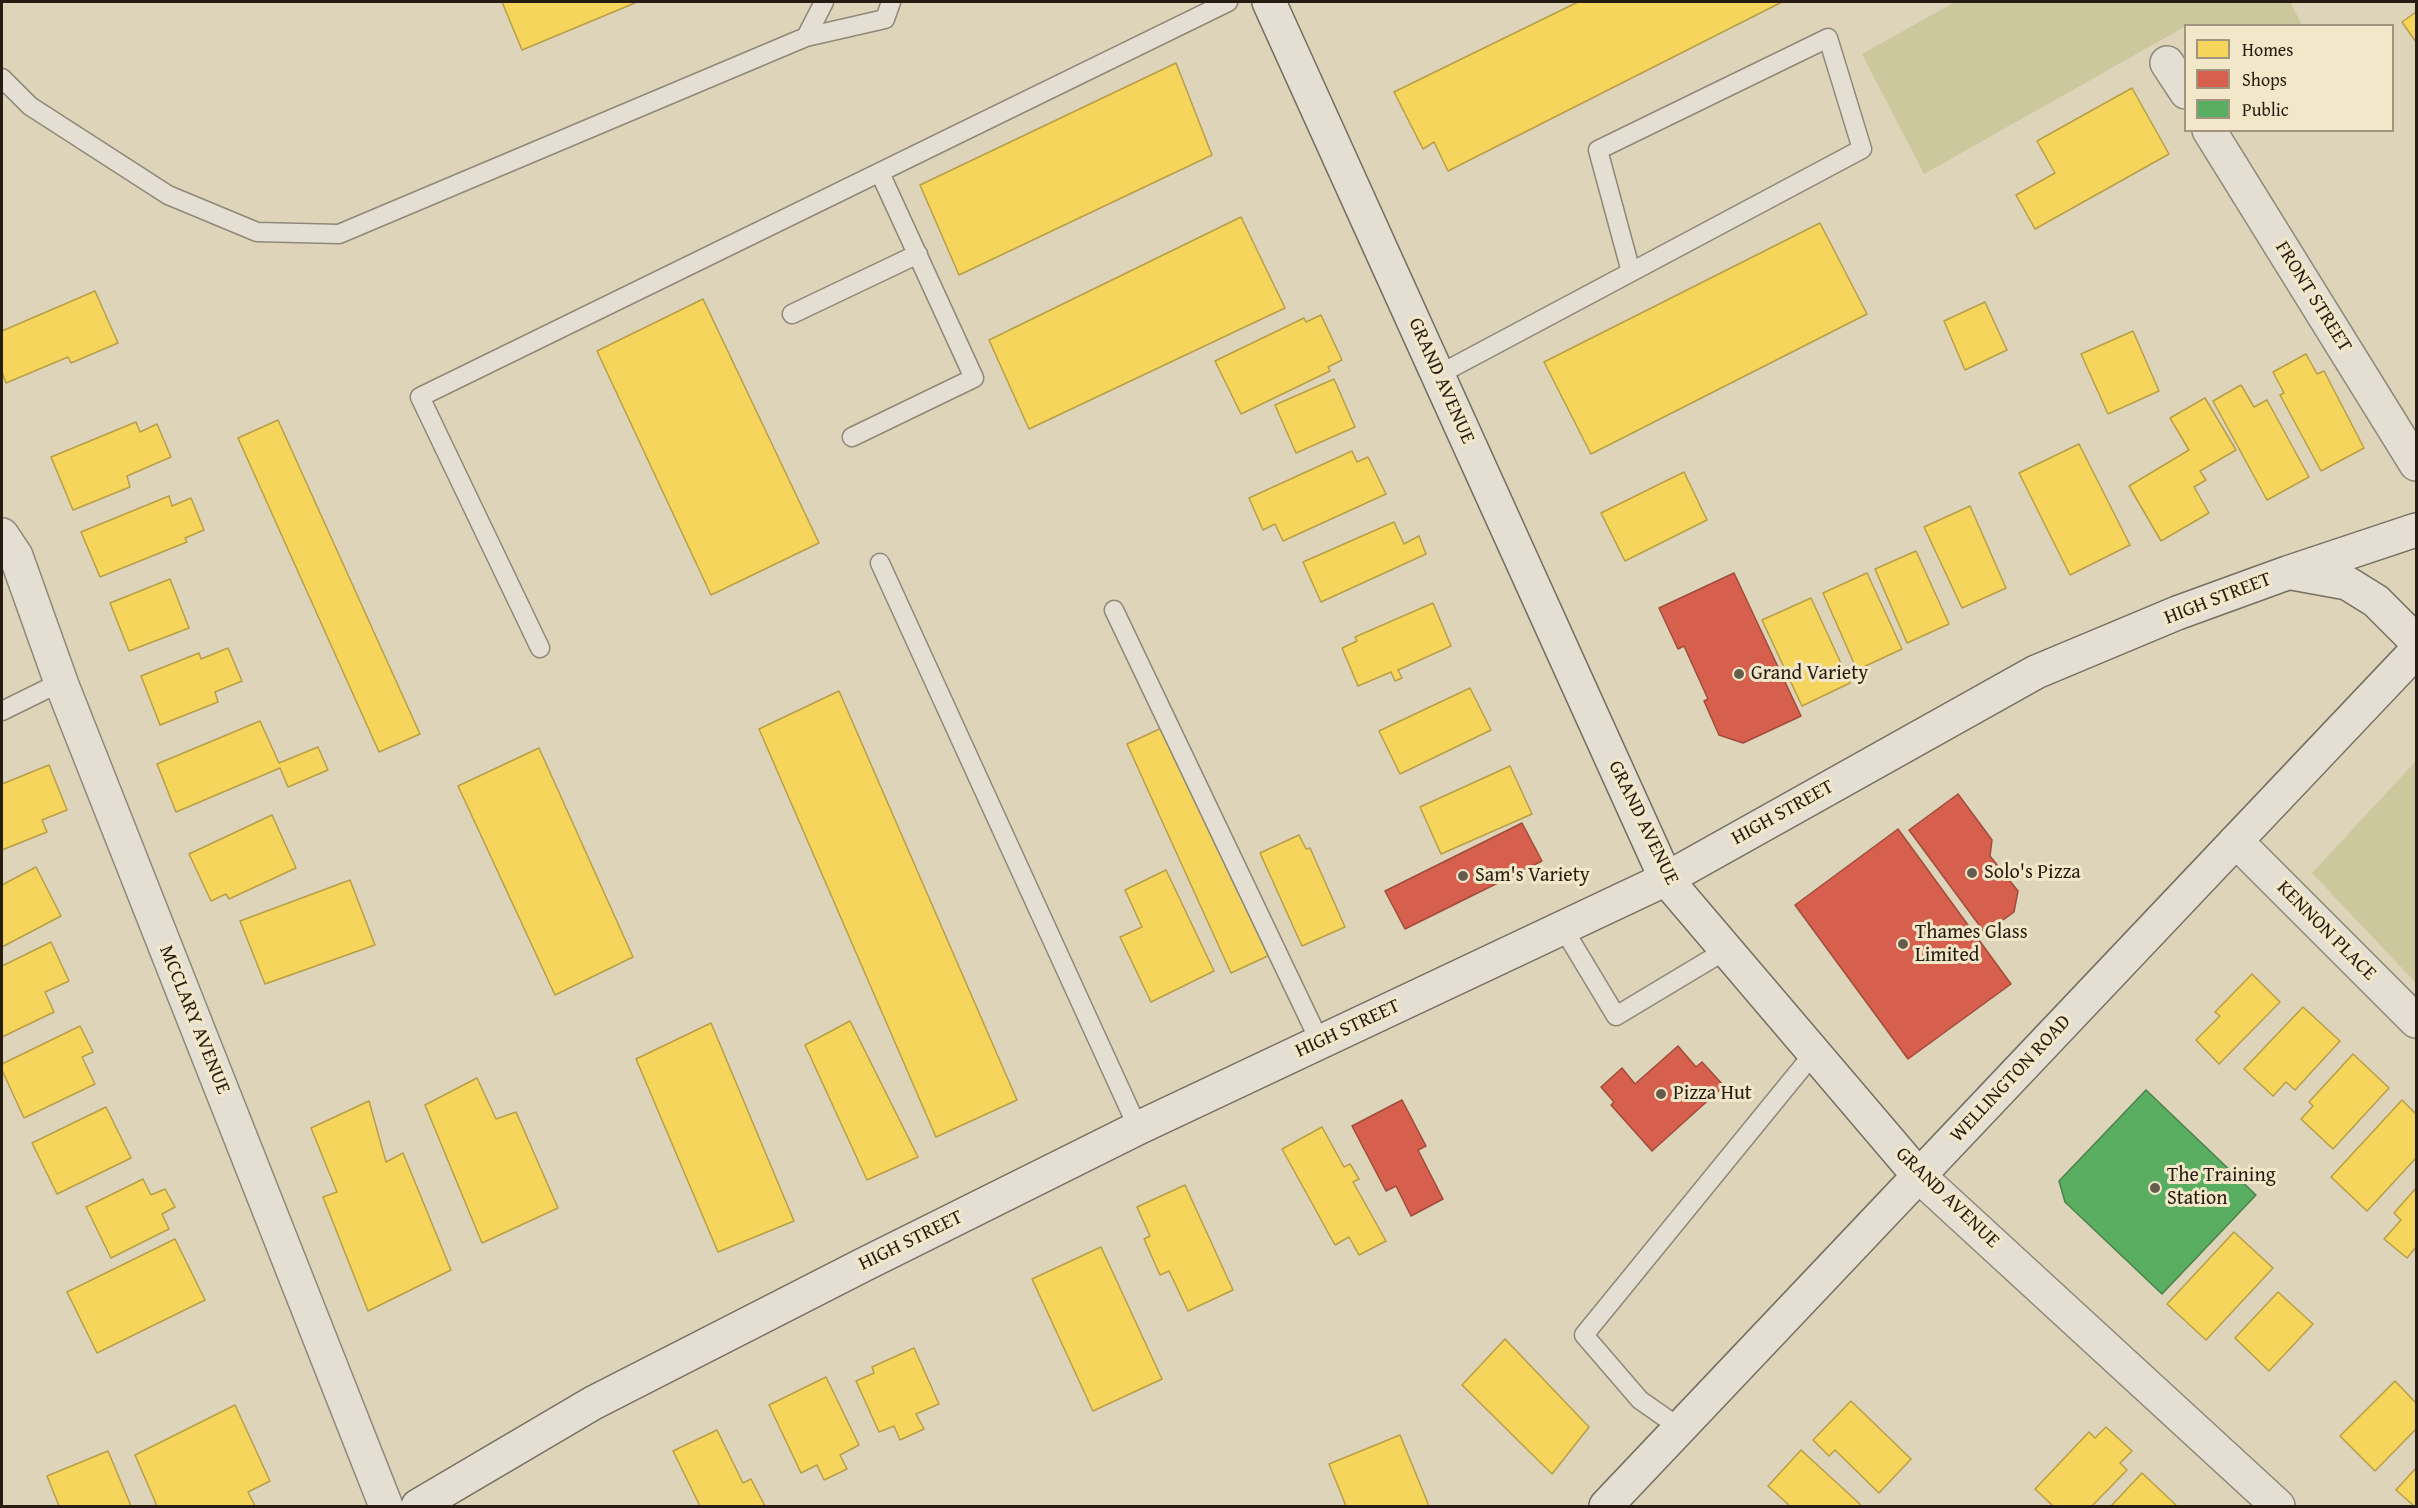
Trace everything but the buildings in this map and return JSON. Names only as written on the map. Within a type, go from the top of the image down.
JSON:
[{"type":"street","name":"GRAND AVENUE","points":[[1269,2],[1666,879],[1919,1176],[2278,1506]]},
{"type":"street","points":[[2167,63],[2184,89]]},
{"type":"street","name":"FRONT STREET","points":[[2211,132],[2416,464]]},
{"type":"street","name":"HIGH STREET","points":[[418,1506],[593,1403],[1138,1128],[1666,879],[2036,672],[2177,614],[2287,573],[2416,530]]},
{"type":"street","name":"MCCLARY AVENUE","points":[[2,536],[16,556],[61,682],[386,1506]]},
{"type":"street","name":"HIGH STREET","points":[[2287,573],[2347,583],[2376,601],[2416,641]]},
{"type":"street","name":"WELLINGTON ROAD","points":[[1605,1506],[2416,651]]},
{"type":"street","name":"KENNON PLACE","points":[[2236,841],[2416,1022]]},
{"type":"lane","points":[[806,37],[824,2]]},
{"type":"lane","points":[[2,78],[30,106],[168,195],[257,232],[339,234],[806,37],[885,19],[891,2]]},
{"type":"lane","points":[[540,648],[420,397],[1228,2]]},
{"type":"lane","points":[[1438,375],[1862,149],[1828,38],[1598,150],[1631,272]]},
{"type":"lane","points":[[852,437],[974,378],[880,173]]},
{"type":"lane","points":[[792,314],[918,254]]},
{"type":"lane","points":[[880,562],[1138,1128]]},
{"type":"lane","points":[[1114,610],[1320,1042]]},
{"type":"lane","points":[[2,711],[61,682]]},
{"type":"lane","points":[[1563,928],[1616,1016],[1726,950]]},
{"type":"lane","points":[[1680,1428],[1640,1400],[1584,1335],[1814,1053]]},
{"type":"shaded area","points":[[1955,2],[2290,2],[2301,24],[2184,24],[2184,28],[1924,174],[1862,54]]},
{"type":"shaded area","points":[[2416,761],[2416,983],[2312,873]]},
{"type":"place","name":"Grand Variety","points":[[1739,674]]},
{"type":"place","name":"Solo's Pizza","points":[[1972,873]]},
{"type":"place","name":"Sam's Variety","points":[[1463,876]]},
{"type":"place","name":"Thames Glass Limited","points":[[1903,944]]},
{"type":"place","name":"Pizza Hut","points":[[1661,1094]]},
{"type":"place","name":"The Training Station","points":[[2155,1188]]}]
